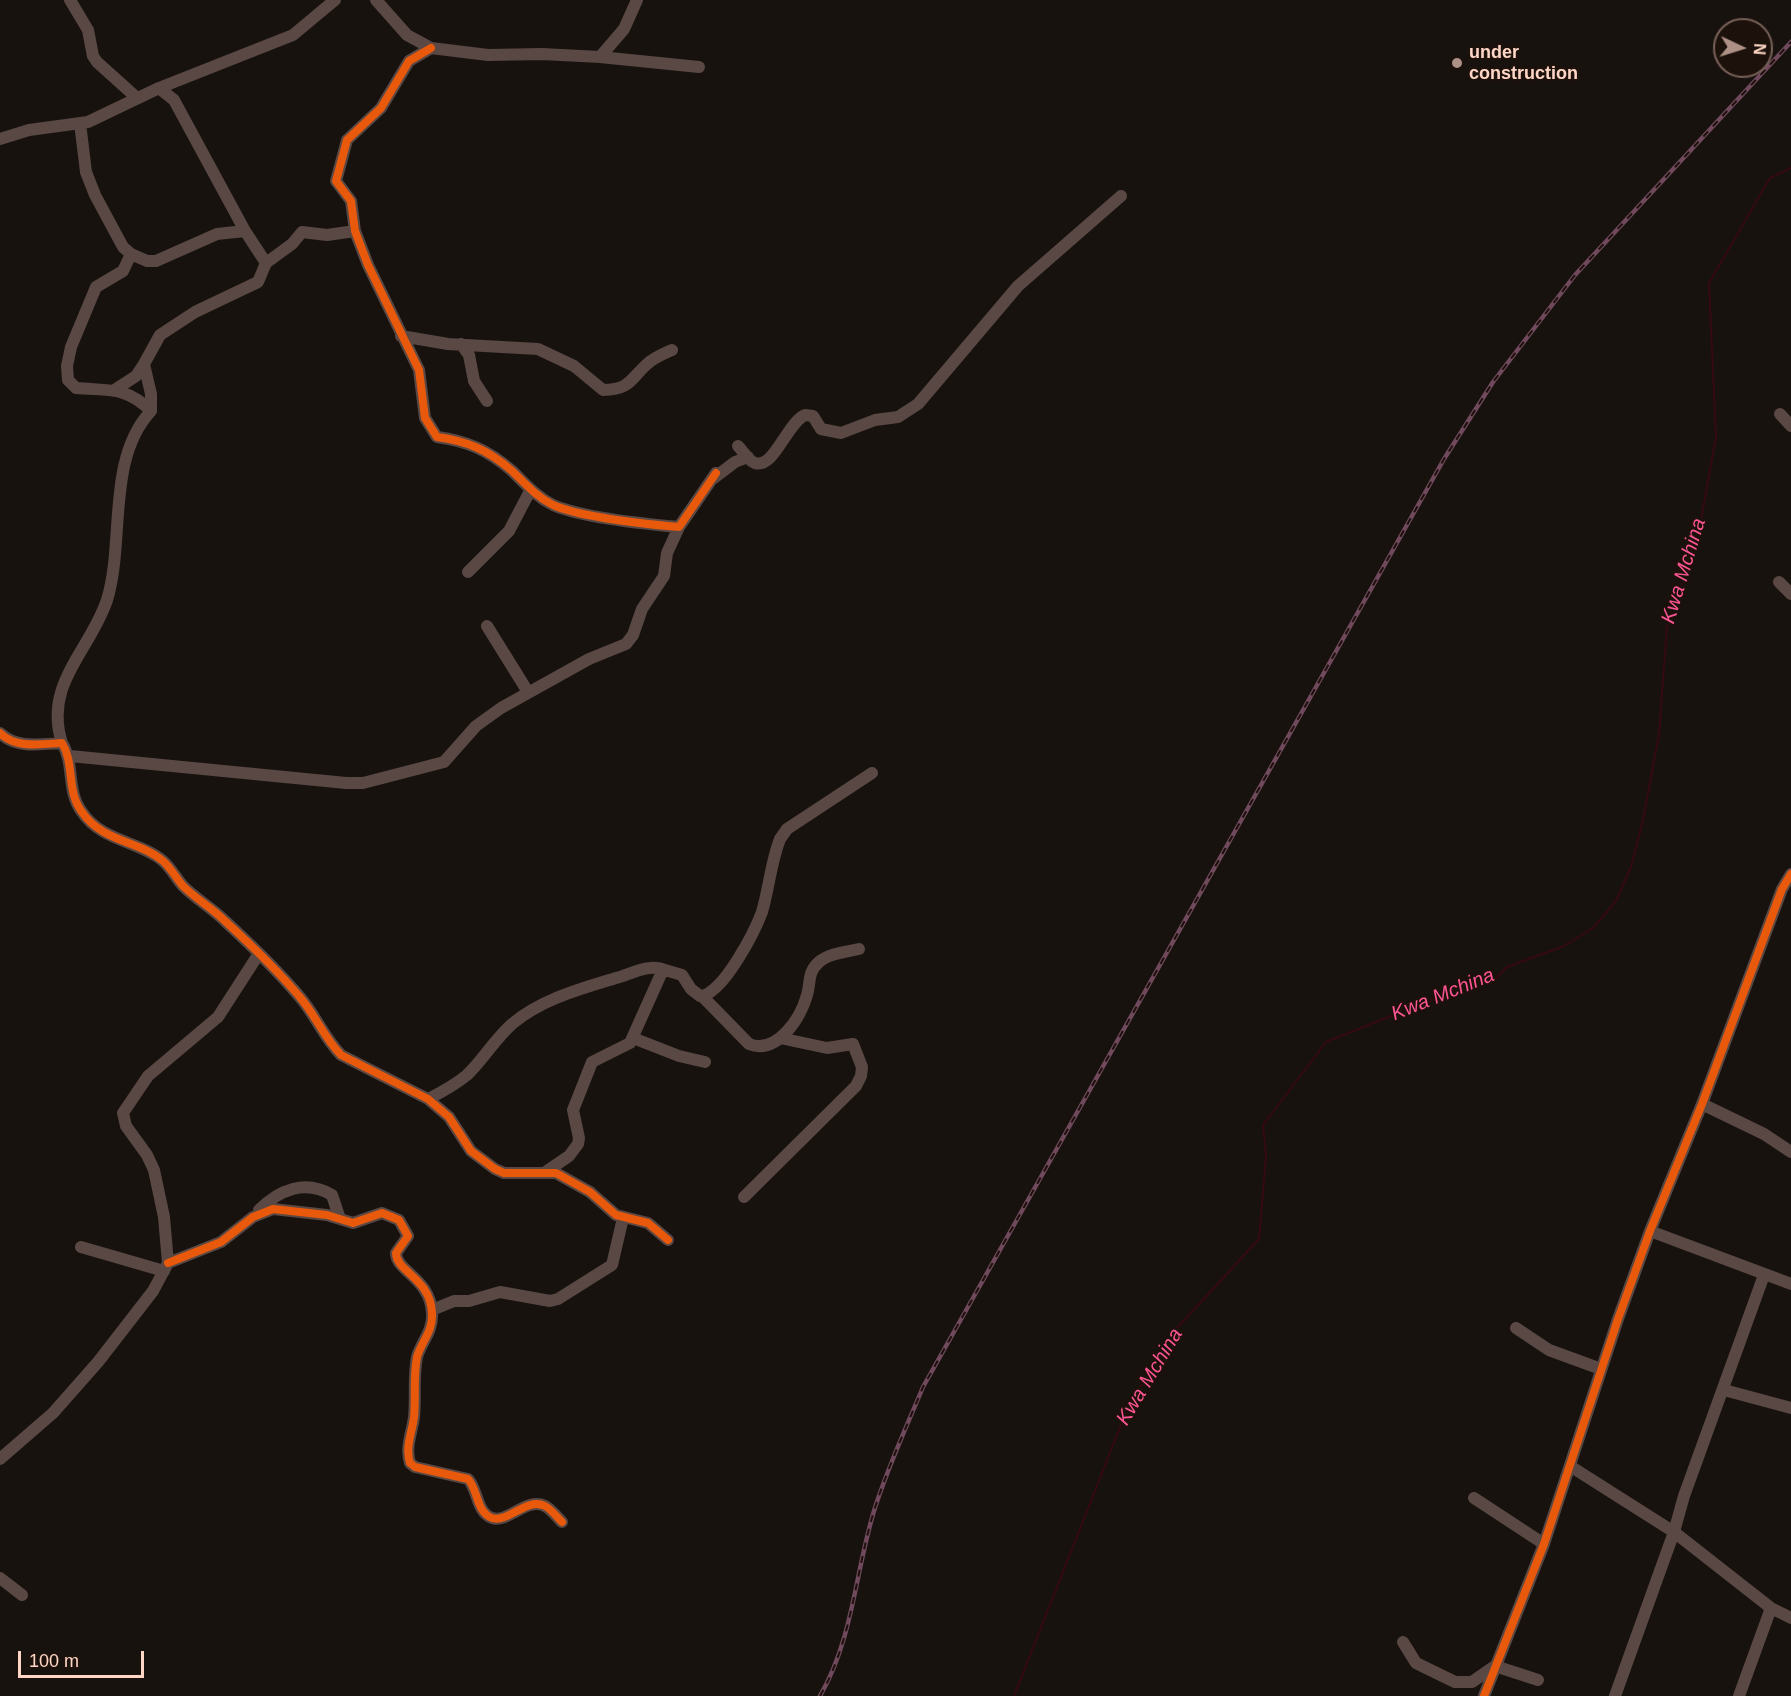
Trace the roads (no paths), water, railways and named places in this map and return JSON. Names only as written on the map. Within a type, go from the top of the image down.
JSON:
[{"type":"street","points":[[70,0],[88,30],[93,56],[97,62],[137,98]]},
{"type":"street","points":[[0,139],[29,130],[88,122],[159,88],[293,35],[335,0]]},
{"type":"street","points":[[376,0],[407,35],[431,48],[488,56],[542,54],[600,57],[699,67]]},
{"type":"street","points":[[600,57],[624,29],[637,0]]},
{"type":"street","points":[[431,48],[409,61],[381,108],[347,140],[336,181],[351,201],[355,231],[401,336],[419,370],[425,418],[437,437],[467,441],[503,463],[530,491],[554,505],[634,523],[679,527]]},
{"type":"street","points":[[159,88],[174,100],[245,231],[266,263]]},
{"type":"street","points":[[80,123],[86,172],[95,195],[123,247],[131,254],[147,261],[156,261],[217,234],[245,231]]},
{"type":"street","points":[[738,446],[757,464],[770,459],[793,423],[805,415],[813,416],[821,429],[841,433],[875,420],[898,417],[909,410],[938,382],[1018,286],[1121,196]]},
{"type":"street","points":[[116,389],[136,376],[160,335],[195,312],[258,282],[266,263],[292,244],[302,232],[327,235],[355,231]]},
{"type":"street","points":[[131,254],[123,271],[96,287],[71,347],[67,366],[68,380],[76,388],[116,389],[136,396],[151,411]]},
{"type":"street","points":[[401,336],[461,344],[538,349],[574,366],[603,390],[622,388],[634,380],[647,364],[672,350]]},
{"type":"street","points":[[461,344],[469,355],[474,381],[487,401]]},
{"type":"street","points":[[144,364],[151,394],[151,411],[140,423],[127,459],[118,503],[107,599],[87,641],[63,680],[58,705],[57,728],[70,756],[70,780],[75,801],[82,813],[95,825],[120,841],[161,858],[182,885],[224,920],[316,1015],[330,1044],[342,1055],[428,1099],[449,1117],[471,1151],[495,1169],[504,1173],[547,1171],[590,1192],[608,1210],[623,1218],[648,1223],[668,1240]]},
{"type":"street","points":[[1780,414],[1791,426]]},
{"type":"street","points":[[70,756],[363,783],[444,762],[476,726],[528,692],[589,659],[626,644],[633,635],[642,609],[662,582],[671,540],[679,527],[715,476],[735,462],[748,457]]},
{"type":"street","points":[[468,572],[510,531],[530,491]]},
{"type":"street","points":[[1779,582],[1791,594]]},
{"type":"street","points":[[487,626],[528,692]]},
{"type":"street","points":[[0,733],[14,741],[30,745],[62,743]]},
{"type":"street","points":[[702,996],[719,987],[758,922],[774,853],[787,829],[872,773]]},
{"type":"street","points":[[1484,1696],[1544,1544],[1601,1369],[1650,1231],[1791,874]]},
{"type":"street","points":[[428,1099],[449,1089],[468,1073],[499,1036],[515,1022],[545,1004],[578,989],[650,968],[682,975],[691,989],[702,996],[749,1044],[764,1046],[788,1031],[806,998],[809,974],[817,964],[831,955],[859,949]]},
{"type":"street","points":[[0,1459],[52,1413],[98,1362],[153,1291],[166,1267],[164,1217],[154,1170],[147,1155],[126,1126],[123,1113],[148,1076],[218,1017],[258,955]]},
{"type":"street","points":[[547,1171],[569,1156],[578,1144],[579,1138],[573,1110],[592,1062],[602,1055],[625,1047],[633,1038],[649,997],[665,970]]},
{"type":"street","points":[[633,1038],[679,1056],[705,1062]]},
{"type":"street","points":[[744,1197],[832,1112],[861,1076],[862,1061],[853,1044],[831,1048],[780,1038]]},
{"type":"street","points":[[1702,1104],[1764,1134],[1791,1152]]},
{"type":"street","points":[[81,1247],[166,1267],[220,1242],[253,1217],[260,1208],[285,1190],[296,1187],[317,1189],[332,1195],[340,1219]]},
{"type":"street","points":[[253,1217],[273,1209],[353,1223],[382,1213],[399,1220],[408,1236],[396,1253],[397,1261],[428,1292],[432,1310],[427,1340],[417,1356],[414,1419],[408,1445],[410,1463],[415,1467],[468,1479],[483,1512],[492,1518],[501,1518],[536,1504],[545,1506],[562,1522]]},
{"type":"street","points":[[432,1310],[454,1301],[469,1301],[500,1292],[540,1301],[558,1299],[612,1266],[623,1218]]},
{"type":"street","points":[[1650,1231],[1791,1284]]},
{"type":"street","points":[[1615,1696],[1764,1275]]},
{"type":"street","points":[[1516,1328],[1549,1350],[1601,1369]]},
{"type":"street","points":[[1724,1390],[1791,1408]]},
{"type":"street","points":[[1570,1466],[1674,1532],[1771,1608],[1791,1618]]},
{"type":"street","points":[[1474,1498],[1544,1544]]},
{"type":"street","points":[[0,1578],[22,1595]]},
{"type":"street","points":[[1739,1696],[1771,1608]]},
{"type":"street","points":[[1403,1642],[1416,1663],[1455,1682],[1472,1682],[1496,1666]]},
{"type":"street","points":[[1496,1666],[1538,1680]]},
{"type":"waterway","name":"Kwa Mchina","points":[[1014,1696],[1128,1407],[1176,1329],[1259,1239],[1266,1156],[1263,1125],[1326,1042],[1461,988],[1496,978],[1507,967],[1564,946],[1593,928],[1616,901],[1631,867],[1643,820],[1659,734],[1667,626],[1696,547],[1716,437],[1709,283],[1770,178],[1791,168]]},
{"type":"railway","points":[[820,1696],[840,1652],[847,1629],[879,1495],[923,1387],[1444,459],[1493,382],[1575,275],[1791,42]]},
{"type":"place","name":"under construction","points":[[1457,63]]}]
